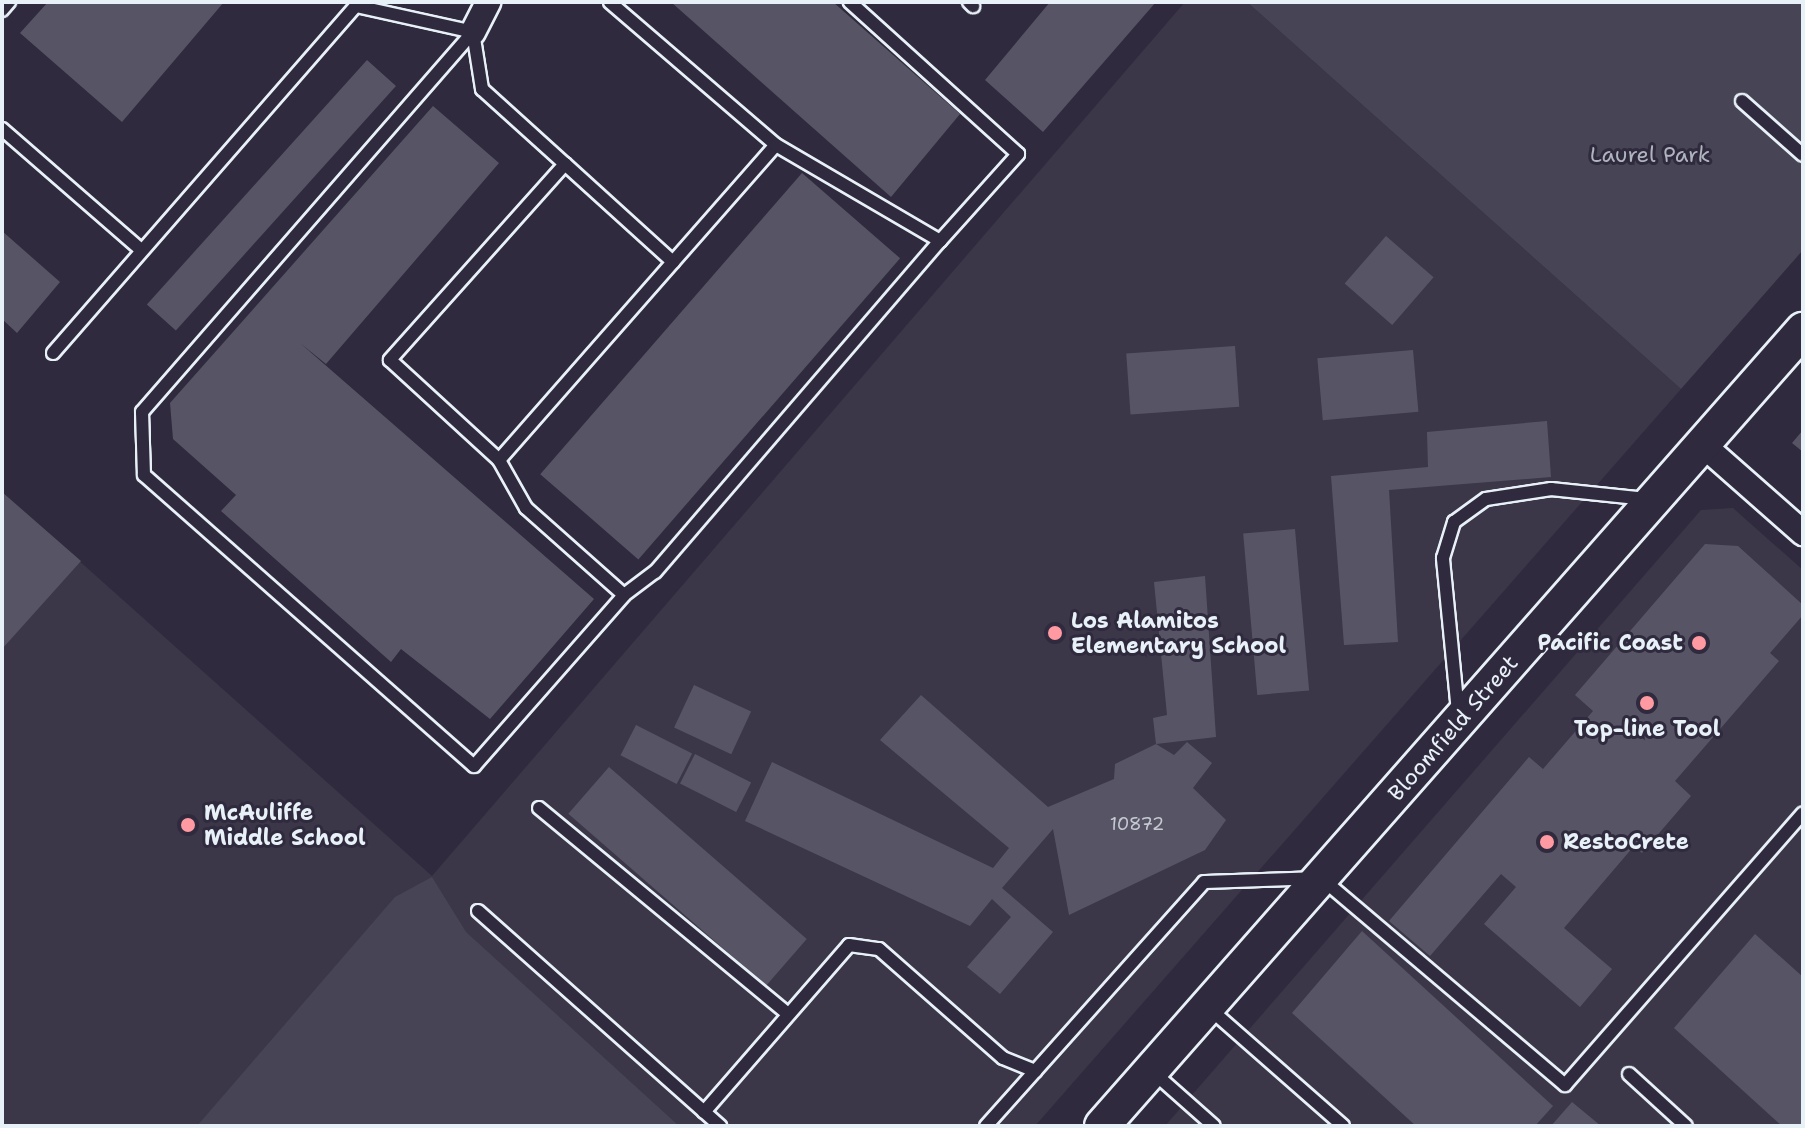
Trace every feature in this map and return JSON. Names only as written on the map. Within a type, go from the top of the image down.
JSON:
[{"type":"street","points":[[473,32],[488,2]]},
{"type":"street","name":"Bloomfield Street","points":[[1102,1126],[1803,330]]},
{"type":"street","points":[[1702,444],[1803,533]]},
{"type":"lane","points":[[2,10],[9,2]]},
{"type":"lane","points":[[610,2],[776,145],[940,241]]},
{"type":"lane","points":[[473,32],[142,412],[144,475],[474,766],[624,595],[655,572],[1018,154],[850,2]]},
{"type":"lane","points":[[53,353],[357,4],[473,32]]},
{"type":"lane","points":[[473,32],[482,89],[673,262]]},
{"type":"lane","points":[[1742,101],[1803,155]]},
{"type":"lane","points":[[2,129],[141,250]]},
{"type":"lane","points":[[499,460],[776,145]]},
{"type":"lane","points":[[565,164],[390,360],[499,460],[526,508],[624,595]]},
{"type":"lane","points":[[1459,721],[1443,558],[1454,522],[1486,499],[1551,489],[1654,500]]},
{"type":"lane","points":[[539,808],[788,1014]]},
{"type":"lane","points":[[986,1126],[1204,882],[1321,878],[1565,1085],[1803,813]]},
{"type":"lane","points":[[478,911],[720,1126]]},
{"type":"lane","points":[[704,1112],[849,945],[879,949],[1003,1058],[1035,1071]]},
{"type":"lane","points":[[1207,1007],[1343,1126]]},
{"type":"lane","points":[[1151,1070],[1214,1126]]},
{"type":"lane","points":[[1629,1074],[1686,1126]]},
{"type":"shaded area","name":"Los Alamitos Elementary School","points":[[1185,2],[1247,2],[1681,389],[1035,1126],[2,1126],[2,492],[432,876]]},
{"type":"shaded area","points":[[1733,508],[1803,570],[1803,1126],[1165,1126],[1701,510]]},
{"type":"green space","name":"Laurel Park","points":[[1247,2],[1803,2],[1803,250],[1681,389]]},
{"type":"green space","points":[[432,877],[466,932],[679,1126],[197,1126],[395,897]]},
{"type":"building","points":[[48,2],[224,2],[122,122],[20,33]]},
{"type":"building","points":[[671,2],[833,2],[960,114],[891,197]]},
{"type":"building","points":[[1050,2],[1156,2],[1043,132],[985,80]]},
{"type":"building","points":[[367,60],[396,86],[176,331],[147,304]]},
{"type":"building","points":[[433,106],[499,163],[326,364],[300,343],[594,599],[490,719],[401,649],[391,662],[221,511],[236,495],[173,439],[170,403]]},
{"type":"building","points":[[802,173],[900,258],[638,559],[540,474]]},
{"type":"building","points":[[2,231],[60,282],[17,333],[2,319]]},
{"type":"building","points":[[1386,236],[1434,277],[1392,325],[1345,284]]},
{"type":"building","points":[[1235,346],[1239,407],[1131,414],[1126,354]]},
{"type":"building","points":[[1413,350],[1418,412],[1323,420],[1317,358]]},
{"type":"building","name":"Los Alamitos Elementary School","points":[[1547,421],[1551,477],[1389,490],[1398,642],[1344,645],[1331,476],[1428,467],[1427,432]]},
{"type":"building","points":[[1803,430],[1803,452],[1792,443]]},
{"type":"building","points":[[2,492],[81,561],[2,649]]},
{"type":"building","points":[[1295,529],[1309,690],[1257,695],[1243,534]]},
{"type":"building","points":[[1705,544],[1738,546],[1803,605],[1803,615],[1770,653],[1779,661],[1675,781],[1691,796],[1642,853],[1634,846],[1564,928],[1612,969],[1580,1007],[1484,924],[1516,887],[1501,874],[1430,956],[1389,921],[1529,757],[1543,769],[1593,711],[1575,695]]},
{"type":"building","points":[[1205,576],[1216,737],[1156,744],[1153,718],[1167,715],[1154,582]]},
{"type":"building","points":[[694,685],[751,712],[731,754],[674,728]]},
{"type":"building","points":[[921,695],[1048,807],[1114,779],[1115,764],[1156,744],[1174,755],[1187,742],[1212,763],[1193,788],[1226,820],[1205,850],[1069,915],[1053,829],[1002,888],[1053,932],[1000,994],[967,967],[1011,917],[992,899],[970,926],[745,821],[772,762],[993,868],[1009,848],[880,740]]},
{"type":"building","points":[[636,725],[692,754],[677,784],[621,755]]},
{"type":"building","points":[[695,754],[751,783],[736,812],[680,783]]},
{"type":"building","points":[[609,767],[807,939],[766,986],[568,814]]},
{"type":"building","points":[[1362,931],[1553,1106],[1535,1126],[1416,1126],[1292,1013]]},
{"type":"building","points":[[1755,934],[1803,977],[1803,1126],[1782,1126],[1674,1028]]},
{"type":"building","points":[[1572,1102],[1601,1126],[1551,1126]]},
{"type":"place","name":"Los Alamitos Elementary School","points":[[1055,633]]},
{"type":"place","name":"Pacific Coast","points":[[1699,643]]},
{"type":"place","name":"Top-line Tool","points":[[1647,703]]},
{"type":"place","name":"McAuliffe Middle School","points":[[188,825]]},
{"type":"place","name":"RestoCrete","points":[[1547,842]]}]
